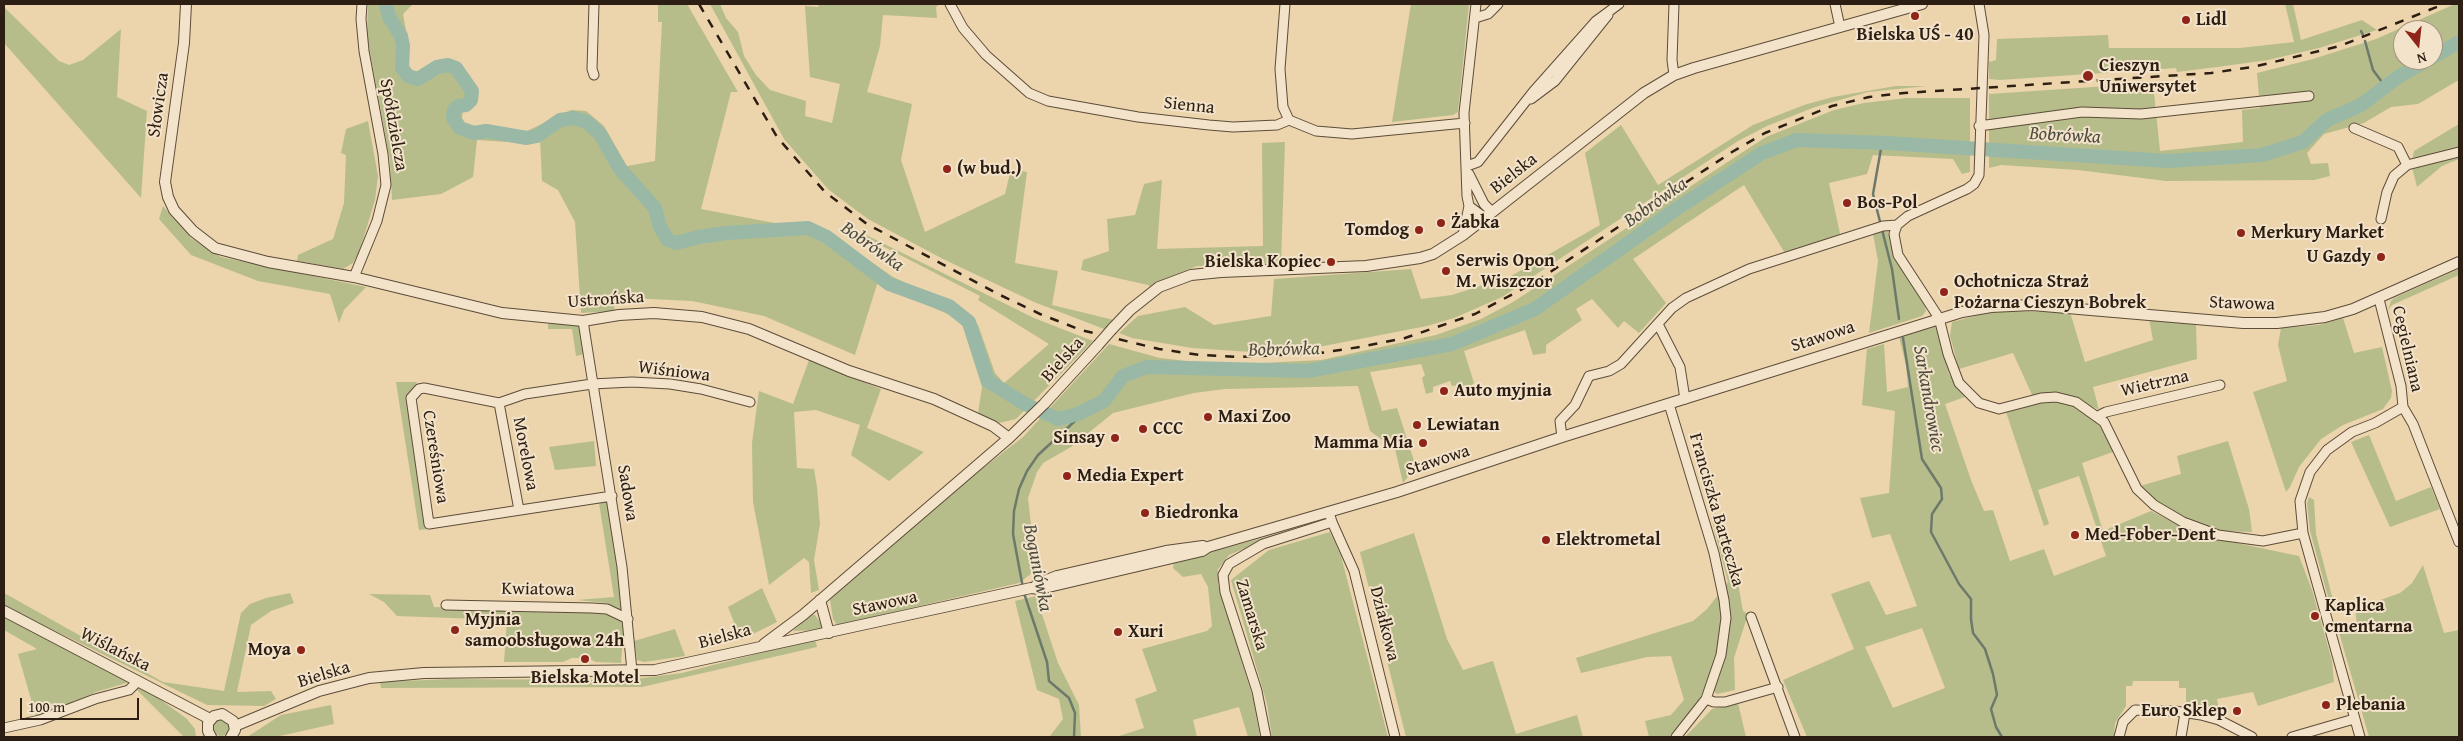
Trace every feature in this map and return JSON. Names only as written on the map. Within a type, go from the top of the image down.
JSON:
[{"type":"street","name":"Słowicza","points":[[174,210],[168,197],[166,182],[184,43],[186,4]]},
{"type":"street","name":"Spółdzielcza","points":[[354,277],[377,221],[386,185],[383,154],[364,51],[361,19],[362,4]]},
{"type":"street","points":[[594,4],[592,69],[594,74]]},
{"type":"street","name":"Sienna","points":[[950,4],[962,28],[986,55],[1029,94],[1048,101],[1138,117],[1233,127],[1277,125],[1289,120]]},
{"type":"street","points":[[1285,4],[1280,69],[1283,107],[1289,120],[1316,131],[1352,134],[1465,123]]},
{"type":"street","points":[[1463,234],[1469,206],[1465,123],[1467,78],[1476,4]]},
{"type":"street","points":[[1475,18],[1488,14],[1498,4]]},
{"type":"street","points":[[1674,4],[1672,60],[1674,76]]},
{"type":"street","points":[[1836,4],[1840,27]]},
{"type":"street","name":"Bielska","points":[[235,726],[319,691],[347,683],[389,675],[632,671],[680,666],[761,646],[820,600],[1028,421],[1130,310],[1159,287],[1191,275],[1391,263],[1433,254],[1463,234],[1644,94],[1674,76],[1694,68],[1922,4]]},
{"type":"street","points":[[1562,437],[1560,421],[1575,405],[1589,376],[1609,371],[1622,364],[1679,303],[1712,284],[1749,269],[1880,228],[1897,225],[1908,216],[1971,186],[1978,178],[1979,164],[1984,35],[1980,4]]},
{"type":"street","points":[[1467,169],[1478,162],[1526,101],[1596,21],[1616,5]]},
{"type":"street","points":[[1979,126],[2082,112],[2141,114],[2309,96]]},
{"type":"street","points":[[2354,128],[2398,147],[2406,165]]},
{"type":"street","points":[[2382,219],[2391,181],[2406,165],[2459,152]]},
{"type":"street","points":[[1467,169],[1488,215]]},
{"type":"street","points":[[1469,206],[1488,215]]},
{"type":"street","name":"Ustrońska","points":[[174,210],[199,236],[215,248],[227,253],[354,277],[502,314],[583,321],[619,315],[654,313],[702,317],[749,329],[849,371],[934,399],[988,423],[1009,438]]},
{"type":"street","points":[[1897,225],[1894,234],[1898,255],[1939,318],[1954,372],[1966,392],[1979,403],[1999,409],[2036,399],[2056,397],[2076,402],[2104,422],[2137,489],[2154,506],[2183,522],[2218,535],[2263,541],[2303,533]]},
{"type":"street","name":"Stawowa","points":[[761,646],[1031,588],[1058,576],[1183,547],[1208,547],[1330,517],[1562,437],[1939,318],[1991,307],[2032,305],[2243,323],[2277,323],[2325,317],[2378,299],[2459,262]]},
{"type":"street","name":"Cegielniana","points":[[2360,737],[2303,533],[2300,500],[2310,472],[2326,450],[2352,432],[2374,423],[2403,407],[2401,386],[2378,299]]},
{"type":"street","name":"Sadowa","points":[[583,321],[612,496],[628,619],[632,671]]},
{"type":"street","points":[[1658,324],[1680,367],[1685,399]]},
{"type":"street","name":"Wiśniowa","points":[[592,384],[632,382],[670,384],[702,389],[750,402]]},
{"type":"street","points":[[499,403],[525,394],[592,384]]},
{"type":"street","name":"Wietrzna","points":[[2098,416],[2106,412],[2220,385]]},
{"type":"street","name":"Czereśniowa","points":[[499,403],[424,388],[419,389],[411,398],[429,524],[612,496]]},
{"type":"street","name":"Morelowa","points":[[499,403],[520,510]]},
{"type":"street","name":"Franciszka Barteczka","points":[[1668,404],[1714,553],[1724,600],[1726,618],[1720,655],[1706,699]]},
{"type":"street","points":[[2403,407],[2413,424],[2459,542]]},
{"type":"street","name":"Zamarska","points":[[1266,737],[1257,691],[1225,592],[1223,575],[1229,564],[1263,544],[1330,517]]},
{"type":"street","name":"Działkowa","points":[[1330,517],[1354,571],[1396,737]]},
{"type":"street","name":"Stawowa","points":[[1031,588],[1040,589],[1202,551],[1208,547]]},
{"type":"street","points":[[1083,578],[1106,565]]},
{"type":"street","points":[[820,600],[829,632]]},
{"type":"street","name":"Kwiatowa","points":[[446,605],[607,609],[628,619]]},
{"type":"street","name":"Wiślańska","points":[[4,611],[210,719]]},
{"type":"street","points":[[1752,617],[1795,737]]},
{"type":"street","points":[[4,728],[40,720],[129,690],[138,681]]},
{"type":"street","points":[[1676,737],[1706,699],[1714,702],[1725,702],[1778,687]]},
{"type":"street","points":[[2119,737],[2123,722],[2136,710],[2185,713],[2219,720],[2252,737]]},
{"type":"street","points":[[2181,737],[2185,713]]},
{"type":"street","points":[[211,737],[207,727],[210,719],[222,714],[231,718],[235,726],[231,737]]},
{"type":"street","points":[[2292,737],[2354,719]]},
{"type":"green space","points":[[368,4],[413,4],[403,14],[409,47],[409,69],[413,74],[422,73],[430,67],[449,61],[457,63],[473,81],[477,97],[476,105],[463,111],[462,118],[466,125],[527,131],[571,110],[586,111],[604,126],[627,166],[655,161],[662,22],[658,22],[658,4],[687,4],[738,92],[731,92],[701,209],[780,224],[807,224],[830,233],[893,277],[964,309],[978,325],[995,373],[1004,383],[1049,344],[978,300],[980,296],[863,236],[864,234],[1034,318],[1093,341],[1016,419],[999,423],[978,413],[982,387],[962,324],[952,316],[886,287],[878,281],[855,355],[764,316],[692,301],[629,298],[615,300],[614,311],[581,313],[575,222],[558,190],[542,181],[540,138],[523,143],[477,140],[473,177],[441,194],[392,200],[390,160],[367,36]]},
{"type":"green space","points":[[710,4],[720,4],[726,18],[738,32],[744,56],[756,75],[770,90],[806,101],[805,116],[832,123],[840,84],[810,77],[805,6],[818,7],[819,4],[940,4],[936,7],[937,18],[883,15],[880,46],[867,92],[912,104],[901,160],[925,232],[1005,194],[1011,169],[1027,172],[1015,263],[1058,271],[1052,305],[1114,320],[1104,329],[1034,302],[943,259],[868,219],[828,189],[784,139]]},
{"type":"green space","points":[[1411,4],[1469,4],[1458,112],[1453,115],[1392,122]]},
{"type":"green space","points":[[2285,4],[2293,4],[2301,40],[2362,20],[2377,30],[2319,48],[2268,60],[2217,67],[2177,72],[2176,68],[2000,80],[1989,79],[1989,62],[1996,60],[1997,39],[2108,35],[2109,48],[2240,48],[2294,42]]},
{"type":"green space","points":[[2459,4],[2459,80],[2418,104],[2391,107],[2364,123],[2324,134],[2307,153],[2311,164],[2328,163],[2330,176],[2314,180],[2166,181],[2078,170],[2001,165],[1989,168],[1989,94],[2153,83],[2160,151],[2243,142],[2242,110],[2260,108],[2257,73],[2313,59],[2376,39],[2393,31],[2393,70],[2443,70],[2443,20],[2419,20]]},
{"type":"green space","points":[[4,7],[59,61],[69,65],[83,60],[121,29],[117,97],[147,111],[141,198],[4,43]]},
{"type":"green space","points":[[1896,86],[1927,86],[1868,92],[1815,107],[1767,126],[1738,141],[1502,297],[1454,318],[1427,326],[1308,349],[1252,352],[1192,348],[1132,338],[1119,333],[1138,316],[1185,307],[1214,325],[1271,316],[1274,279],[1411,269],[1421,299],[1452,295],[1511,276],[1600,225],[1585,153],[1621,125],[1658,185],[1753,125],[1804,105],[1833,97]]},
{"type":"green space","points":[[1907,98],[1970,98],[1970,172],[1962,174],[1953,159],[1873,155],[1867,174],[1829,183],[1841,238],[1786,255],[1744,185],[1633,259],[1666,303],[1639,333],[1624,321],[1618,328],[1592,299],[1576,309],[1582,320],[1546,345],[1546,353],[1533,355],[1525,330],[1464,351],[1474,383],[1469,388],[1461,385],[1452,386],[1450,381],[1433,387],[1433,392],[1426,394],[1422,378],[1425,375],[1421,364],[1370,372],[1382,411],[1397,408],[1416,467],[1403,483],[1395,449],[1370,431],[1358,386],[1225,389],[1194,393],[1113,413],[1071,447],[1043,463],[1037,472],[1028,498],[1036,570],[1019,583],[837,625],[833,619],[830,600],[834,595],[965,482],[1023,437],[1109,344],[1160,358],[1204,363],[1242,364],[1321,360],[1436,335],[1481,319],[1513,302],[1766,137],[1834,110],[1864,103]]},
{"type":"green space","points":[[368,121],[378,176],[375,200],[360,250],[353,263],[343,269],[297,261],[298,255],[333,239],[344,203],[346,155],[341,153],[346,129]]},
{"type":"green space","points":[[2459,124],[2459,147],[2412,161],[2414,151]]},
{"type":"green space","points":[[1285,142],[1281,265],[1197,266],[1151,287],[1081,270],[1083,260],[1109,251],[1107,219],[1135,215],[1144,184],[1162,180],[1157,249],[1263,246],[1262,143]]},
{"type":"green space","points":[[2459,154],[2459,159],[2442,166],[2417,187],[2412,167]]},
{"type":"green space","points":[[163,206],[191,238],[221,257],[366,287],[344,310],[339,323],[330,294],[258,281],[191,255],[159,219]]},
{"type":"green space","points":[[1887,230],[1895,257],[1922,296],[1926,311],[1922,316],[1869,333],[1878,261],[1873,234]]},
{"type":"green space","points":[[2459,269],[2459,275],[2392,305],[2388,310],[2394,298]]},
{"type":"green space","points":[[2010,311],[2070,312],[2085,362],[2153,340],[2149,319],[2196,324],[2197,359],[2093,387],[2099,410],[2073,397],[2055,393],[2033,397],[2013,353],[1959,369],[1950,336],[1952,322],[1982,314]]},
{"type":"green space","points":[[2343,318],[2354,353],[2382,347],[2392,391],[2391,398],[2383,409],[2343,425],[2321,439],[2299,467],[2286,492],[2253,392],[2287,381],[2278,345],[2281,328],[2319,325]]},
{"type":"green space","points":[[548,324],[580,324],[585,354],[576,356],[572,329],[548,329]]},
{"type":"green space","points":[[1936,326],[1949,374],[1965,397],[1945,404],[1971,480],[1984,511],[1993,510],[2010,561],[2044,549],[2054,576],[2106,556],[2079,476],[2038,490],[2049,524],[2044,526],[2006,412],[2047,399],[2067,403],[2083,410],[2099,425],[2113,452],[2082,463],[2103,531],[2151,511],[2187,529],[2213,538],[2299,556],[2312,590],[2332,661],[2334,682],[2258,706],[2253,692],[2217,699],[2219,711],[2186,708],[2186,688],[2179,688],[2179,681],[2133,681],[2132,686],[2126,686],[2126,706],[2115,723],[2114,737],[1807,737],[1783,680],[1854,649],[1831,594],[1869,581],[1886,615],[1917,606],[1890,534],[1872,538],[1860,498],[1889,493],[1895,411],[1862,405],[1867,349],[1884,344],[1887,392],[1908,387],[1906,365],[1899,337]],"holes":[[[1922,628],[1945,688],[1893,708],[1865,647]]]},
{"type":"green space","points":[[809,360],[881,389],[867,428],[924,452],[889,481],[851,455],[860,425],[816,410],[794,412],[797,468],[814,469],[817,487],[820,524],[814,560],[819,590],[811,593],[809,562],[804,558],[769,585],[753,502],[752,443],[759,391],[793,404]]},
{"type":"green space","points":[[396,382],[417,382],[407,401],[428,529],[419,530]]},
{"type":"green space","points":[[2369,435],[2396,501],[2431,487],[2440,509],[2390,527],[2351,442]]},
{"type":"green space","points":[[594,441],[596,466],[555,470],[549,447]]},
{"type":"green space","points":[[2228,441],[2249,509],[2252,532],[2217,531],[2185,518],[2158,503],[2140,486],[2181,474],[2177,456]]},
{"type":"green space","points":[[2309,497],[2314,500],[2316,534],[2334,604],[2330,604],[2310,531],[2307,503]]},
{"type":"green space","points":[[609,501],[624,612],[606,603],[577,600],[614,597],[599,503]]},
{"type":"green space","points":[[1721,514],[1734,561],[1743,611],[1748,614],[1734,658],[1735,690],[1717,694],[1706,685],[1697,704],[1669,737],[1649,737],[1645,721],[1671,715],[1684,700],[1671,656],[1647,657],[1581,673],[1576,658],[1693,621],[1707,609],[1728,582],[1711,517]]},
{"type":"green space","points":[[1330,532],[1341,556],[1388,737],[1272,737],[1267,704],[1231,580],[1269,550]]},
{"type":"green space","points":[[1281,533],[1229,555],[1218,569],[1218,585],[1253,698],[1260,737],[1248,737],[1239,707],[1193,720],[1197,737],[1116,737],[1144,728],[1135,699],[1157,691],[1142,649],[1207,631],[1212,626],[1208,587],[1201,574],[1183,577],[1173,568],[1174,562]]},
{"type":"green space","points":[[1414,533],[1447,639],[1463,670],[1493,661],[1516,734],[1577,715],[1583,737],[1406,737],[1360,552]]},
{"type":"green space","points":[[2423,565],[2444,633],[2459,630],[2459,737],[2369,737],[2338,629],[2357,624],[2355,609],[2400,593],[2412,583]]},
{"type":"green space","points":[[762,588],[777,622],[741,640],[728,607]]},
{"type":"green space","points":[[4,593],[163,682],[224,691],[241,613],[250,604],[266,598],[290,593],[294,603],[271,611],[251,625],[237,692],[271,691],[276,699],[264,706],[207,705],[4,606]]},
{"type":"green space","points":[[369,594],[430,595],[434,607],[591,612],[614,616],[624,623],[621,663],[596,662],[587,658],[572,658],[563,662],[504,662],[507,620],[397,616],[384,602]]},
{"type":"green space","points":[[1036,596],[1058,663],[1079,705],[1081,737],[1050,736],[1063,719],[1059,699],[1037,690],[1015,601]]},
{"type":"green space","points":[[811,614],[815,615],[822,625],[820,630],[793,631]]},
{"type":"green space","points":[[4,617],[130,682],[96,692],[36,717],[18,654],[37,649],[4,630]]},
{"type":"green space","points":[[675,629],[685,656],[644,662],[637,660],[634,641]]},
{"type":"green space","points":[[815,639],[817,647],[642,687],[381,688],[380,682],[449,679],[627,680],[682,673]]},
{"type":"green space","points":[[142,686],[187,719],[195,729],[196,737],[184,737],[136,689]]},
{"type":"green space","points":[[1738,703],[1746,737],[1685,737],[1712,709]]},
{"type":"green space","points":[[331,705],[334,724],[275,737],[247,737],[281,715]]},
{"type":"green space","points":[[221,720],[229,728],[221,736],[213,728]]},
{"type":"waterway","name":"Bobrówka","points":[[386,4],[389,17],[401,36],[403,46],[402,68],[408,76],[418,79],[437,67],[448,65],[456,68],[472,91],[471,100],[466,105],[458,106],[454,110],[453,118],[460,128],[474,133],[486,131],[527,138],[537,136],[560,120],[574,118],[587,122],[600,134],[620,169],[655,208],[660,227],[668,240],[676,243],[726,233],[808,228],[827,237],[889,284],[949,306],[969,322],[988,381],[1025,404],[1058,419],[1078,414],[1104,401],[1123,376],[1147,367],[1308,371],[1452,344],[1535,309],[1675,210],[1762,153],[1797,140],[1886,143],[2168,161],[2262,155],[2303,142],[2327,120],[2361,105],[2410,70]]},
{"type":"waterway","points":[[2361,31],[2363,35]]},
{"type":"waterway","points":[[2365,41],[2373,70],[2385,86]]},
{"type":"waterway","name":"Bobrówka","points":[[2443,51],[2459,42]]},
{"type":"waterway","name":"Sarkandrowiec","points":[[1882,143],[1873,194],[1892,269],[1899,319]]},
{"type":"waterway","name":"Sarkandrowiec","points":[[1903,338],[1922,459],[1941,488],[1942,499],[1932,514],[1931,532],[1959,584],[1971,599],[1973,633],[1985,649],[1993,674],[1997,695],[1991,709],[1996,727],[2002,737]]},
{"type":"waterway","name":"Boguniówka","points":[[1023,588],[1013,534],[1014,511],[1019,489],[1027,471],[1038,455],[1075,421],[1078,414]]},
{"type":"waterway","name":"Boguniówka","points":[[1024,593],[1047,662],[1049,681],[1069,698],[1075,713],[1074,737]]},
{"type":"railway","points":[[699,4],[777,137],[825,192],[867,224],[998,294],[1040,314],[1081,330],[1159,349],[1200,355],[1239,357],[1320,353],[1360,347],[1405,338],[1475,314],[1532,284],[1732,152],[1765,133],[1832,106],[1869,97],[1904,93],[2211,73],[2253,67],[2340,46],[2444,4]]},
{"type":"place","name":"Bielska UŚ - 40","points":[[1915,16]]},
{"type":"place","name":"Lidl","points":[[2186,20]]},
{"type":"place","name":"Cieszyn Uniwersytet","points":[[2088,76]]},
{"type":"place","name":"(w bud.)","points":[[947,169]]},
{"type":"place","name":"Bos-Pol","points":[[1847,203]]},
{"type":"place","name":"Żabka","points":[[1441,223]]},
{"type":"place","name":"Tomdog","points":[[1419,230]]},
{"type":"place","name":"Merkury Market","points":[[2241,233]]},
{"type":"place","name":"U Gazdy","points":[[2381,257]]},
{"type":"place","name":"Bielska Kopiec","points":[[1331,262]]},
{"type":"place","name":"Serwis Opon M. Wiszczor","points":[[1446,271]]},
{"type":"place","name":"Ochotnicza Straż Pożarna Cieszyn Bobrek","points":[[1944,292]]},
{"type":"place","name":"Auto myjnia","points":[[1444,391]]},
{"type":"place","name":"Maxi Zoo","points":[[1208,417]]},
{"type":"place","name":"Lewiatan","points":[[1417,425]]},
{"type":"place","name":"CCC","points":[[1143,429]]},
{"type":"place","name":"Sinsay","points":[[1115,438]]},
{"type":"place","name":"Mamma Mia","points":[[1423,443]]},
{"type":"place","name":"Media Expert","points":[[1067,476]]},
{"type":"place","name":"Biedronka","points":[[1145,513]]},
{"type":"place","name":"Med-Fober-Dent","points":[[2075,535]]},
{"type":"place","name":"Elektrometal","points":[[1546,540]]},
{"type":"place","name":"Kaplica cmentarna","points":[[2315,616]]},
{"type":"place","name":"Myjnia samoobsługowa 24h","points":[[455,630]]},
{"type":"place","name":"Xuri","points":[[1118,632]]},
{"type":"place","name":"Moya","points":[[301,650]]},
{"type":"place","name":"Bielska Motel","points":[[585,659]]},
{"type":"place","name":"Plebania","points":[[2326,705]]},
{"type":"place","name":"Euro Sklep","points":[[2237,711]]}]
